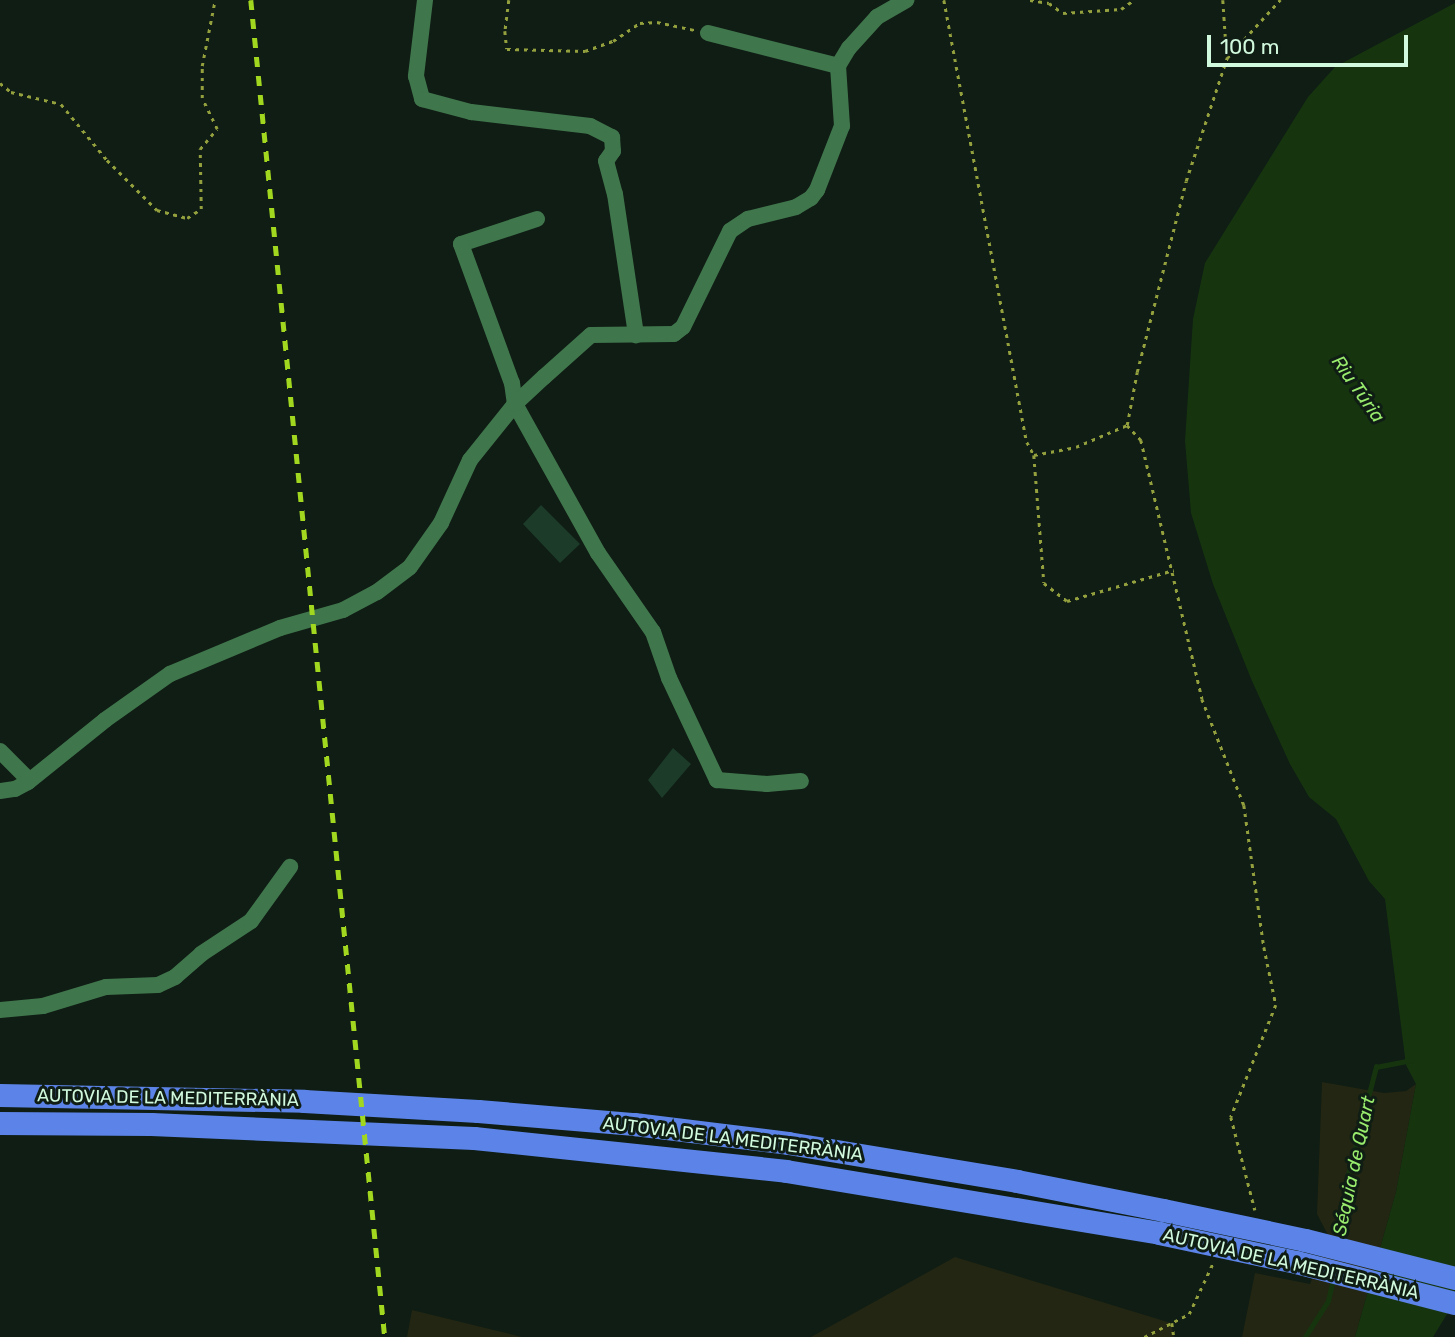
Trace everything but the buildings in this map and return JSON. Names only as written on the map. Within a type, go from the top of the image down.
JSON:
[{"type":"highway","name":"AUTOVIA DE LA MEDITERRÀNIA","points":[[0,1095],[304,1101],[634,1124],[788,1143],[1017,1181],[1163,1210],[1306,1240],[1455,1278]]},
{"type":"highway","name":"AUTOVIA DE LA MEDITERRÀNIA","points":[[0,1123],[300,1128],[474,1138],[631,1152],[786,1171],[1158,1233],[1296,1262],[1455,1303]]},
{"type":"street","points":[[425,0],[416,76],[422,99],[471,112],[590,127],[612,137],[613,151],[606,160],[615,194],[636,335]]},
{"type":"street","points":[[0,791],[15,789],[29,780],[170,674],[280,628],[343,610],[377,592],[410,567],[440,523],[470,460],[515,404],[591,335],[674,334],[682,327],[730,232],[748,219],[796,207],[817,190],[842,126],[838,66],[849,48],[877,17],[906,0]]},
{"type":"street","points":[[708,33],[838,66]]},
{"type":"street","points":[[537,219],[461,244],[512,383],[515,404],[598,553],[653,632],[670,678],[718,780],[767,784],[800,781]]},
{"type":"street","points":[[0,751],[29,780]]},
{"type":"street","points":[[0,1010],[43,1006],[106,987],[158,985],[175,977],[201,954],[251,921],[290,867]]},
{"type":"path","points":[[0,83],[11,92],[61,104],[107,160],[157,210],[187,218],[201,209],[200,149],[217,129],[202,98],[202,66],[215,0]]},
{"type":"path","points":[[509,0],[505,31],[507,49],[585,51],[613,41],[640,23],[657,22],[708,33]]},
{"type":"path","points":[[943,0],[1027,442],[1034,455],[1044,583],[1067,601],[1174,570]]},
{"type":"path","points":[[1030,0],[1049,3],[1063,13],[1121,9],[1134,0]]},
{"type":"path","points":[[1127,425],[1140,360],[1186,181],[1227,58],[1223,0]]},
{"type":"path","points":[[1227,58],[1280,0]]},
{"type":"path","points":[[1034,455],[1076,447],[1127,425]]},
{"type":"path","points":[[1127,425],[1141,440],[1174,570],[1202,699],[1244,805],[1264,947],[1276,1005],[1231,1117],[1255,1212]]},
{"type":"path","points":[[1144,1337],[1189,1314],[1215,1260]]},
{"type":"path","points":[[1171,1323],[1174,1337]]},
{"type":"shaded area","points":[[1322,1082],[1384,1093],[1406,1091],[1416,1084],[1396,1192],[1355,1337],[1242,1337],[1255,1273],[1310,1284],[1329,1237],[1317,1214]]},
{"type":"shaded area","points":[[955,1257],[1171,1323],[1174,1337],[811,1337]]},
{"type":"shaded area","points":[[412,1310],[522,1337],[407,1337]]},
{"type":"water","name":"Riu Túria","points":[[1455,3],[1455,1301],[1433,1337],[1355,1337],[1396,1192],[1416,1084],[1406,1065],[1385,899],[1369,881],[1336,819],[1309,797],[1290,764],[1252,681],[1213,584],[1191,513],[1185,441],[1193,319],[1205,263],[1308,97],[1335,67]]},
{"type":"waterway","name":"Séquia de Quart","points":[[1340,1243],[1348,1175],[1376,1067],[1411,1060]]},
{"type":"waterway","name":"Séquia de Quart","points":[[1305,1337],[1328,1301],[1333,1279]]},
{"type":"railway","points":[[251,0],[385,1337]]}]
